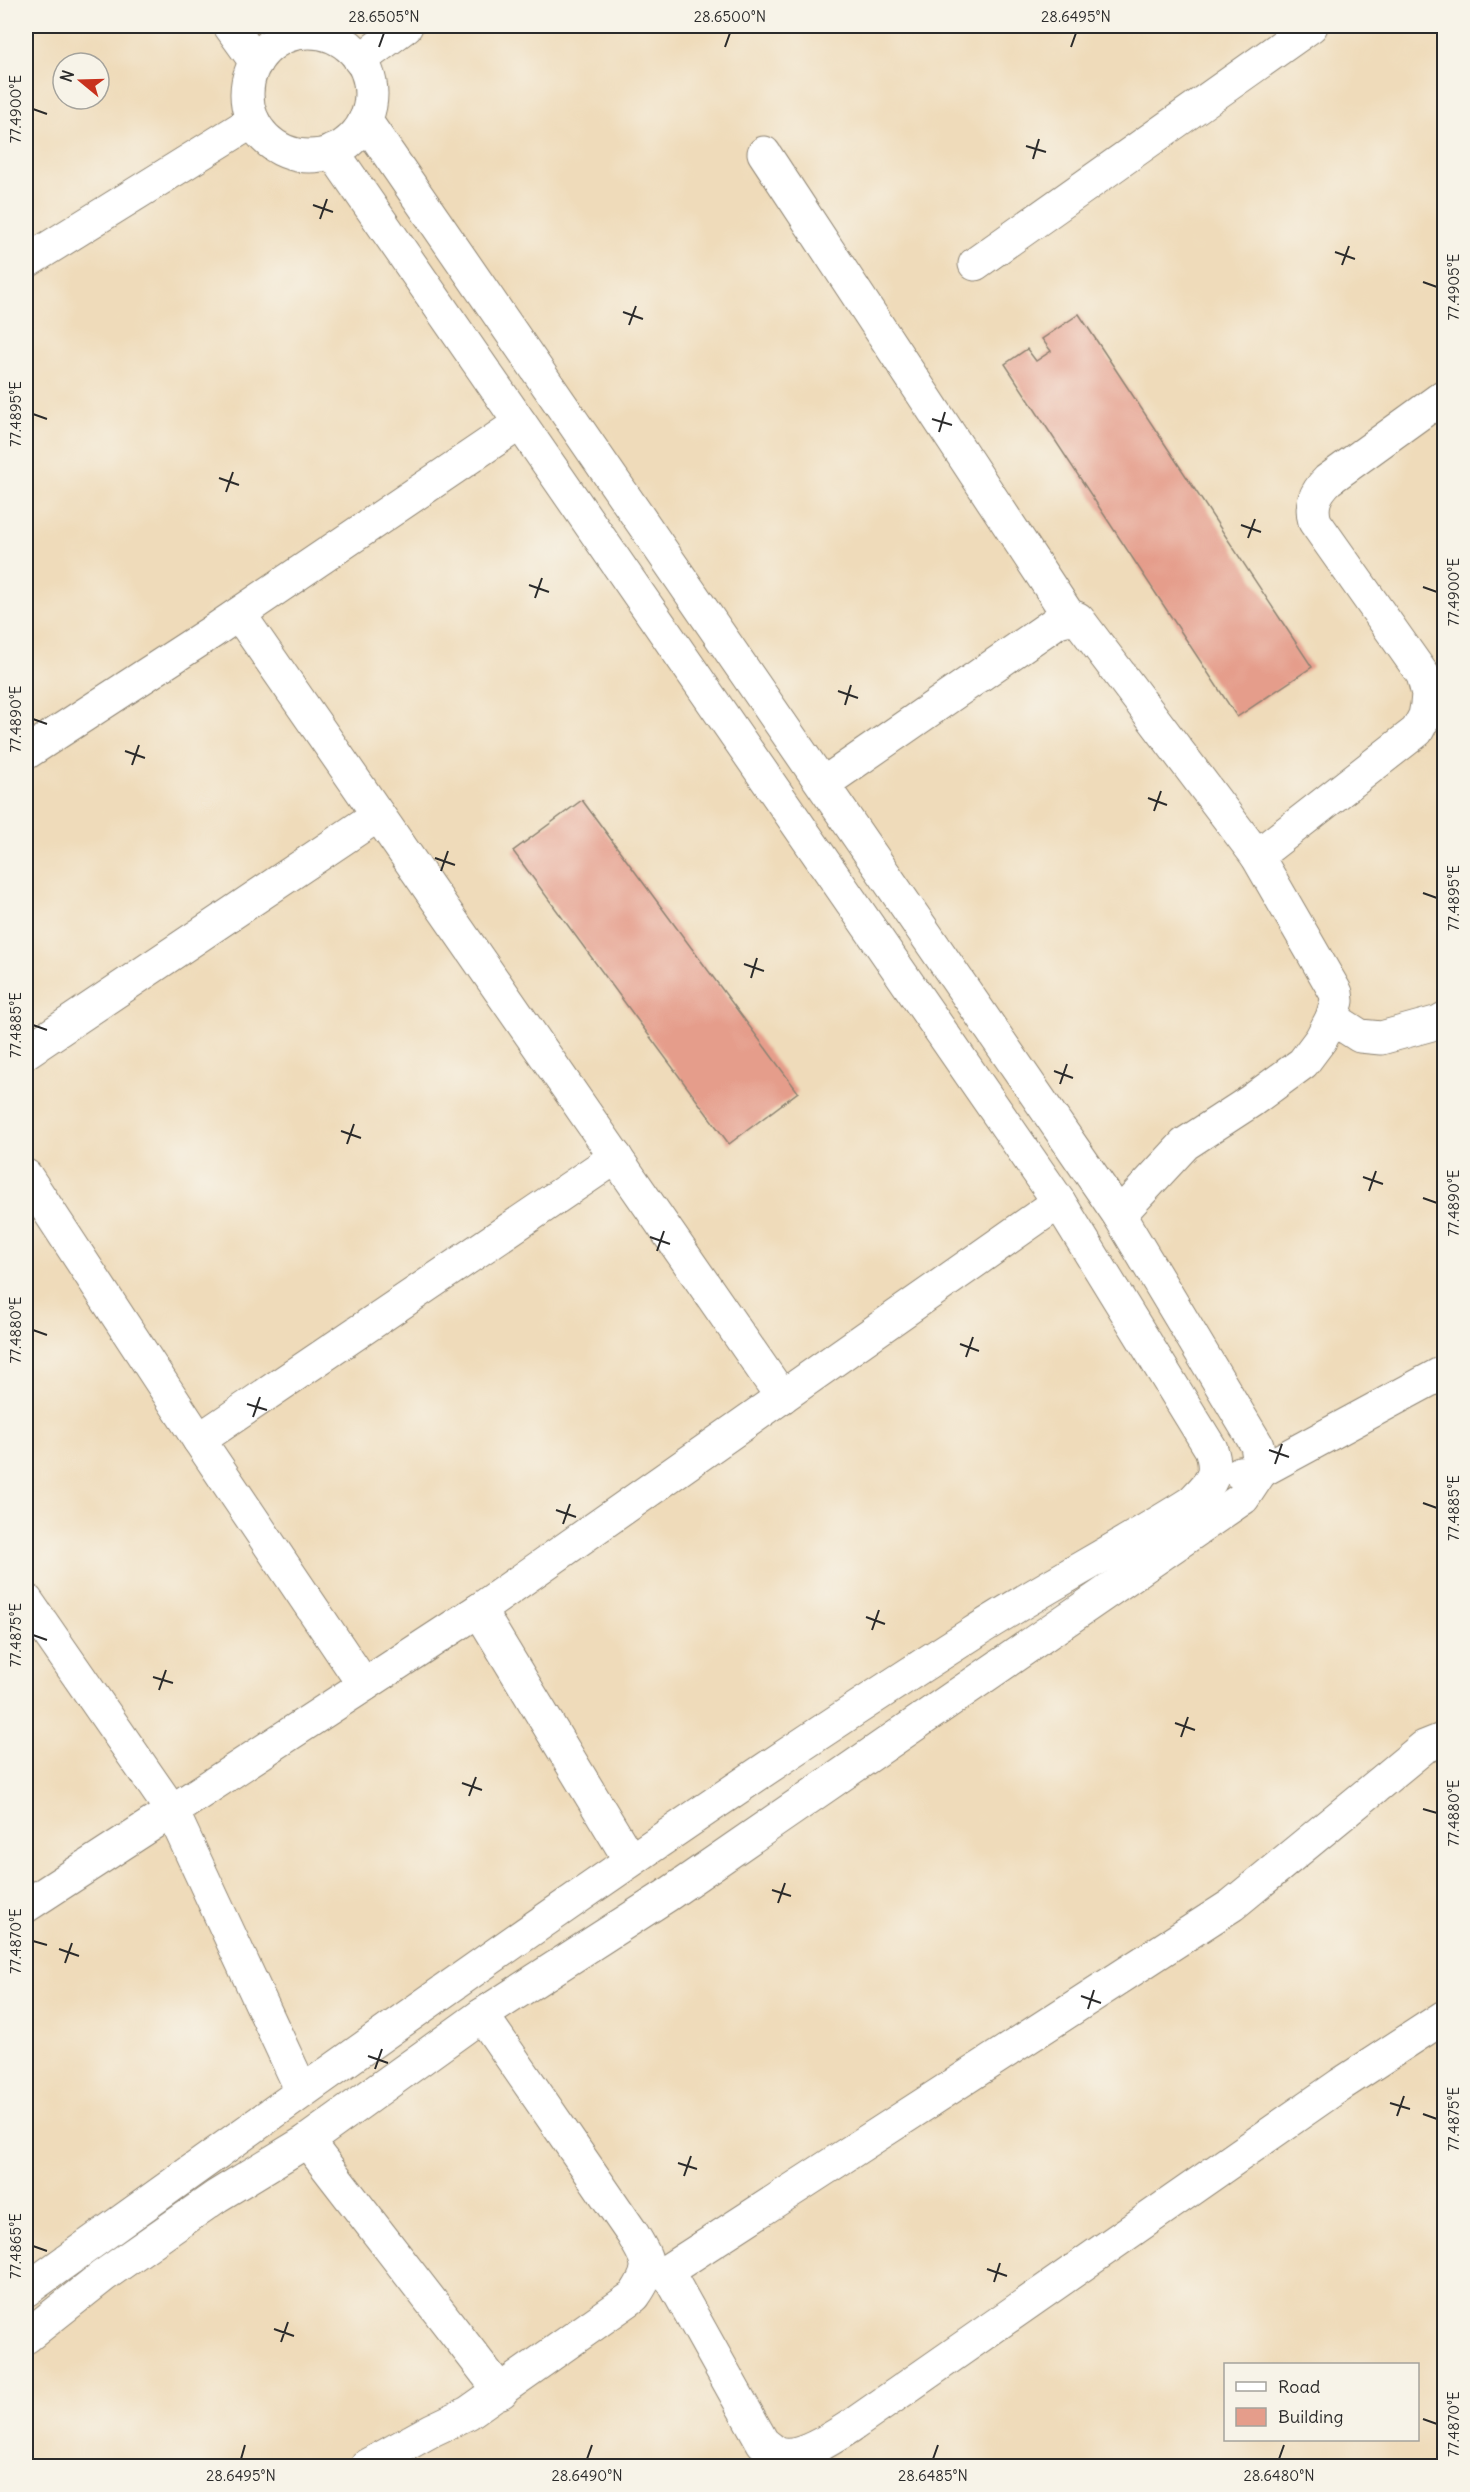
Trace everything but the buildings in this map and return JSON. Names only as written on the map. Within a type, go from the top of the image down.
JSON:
[{"type":"street","points":[[230,26],[256,62]]},
{"type":"street","points":[[360,60],[405,26]]},
{"type":"street","points":[[975,264],[1311,26]]},
{"type":"street","points":[[306,29],[337,39],[350,48],[360,60],[367,74],[370,105],[365,120],[346,143],[332,152],[317,156],[287,152],[262,135],[253,121],[248,106],[247,91],[249,76],[256,62],[266,49],[278,40],[306,29]]},
{"type":"street","points":[[26,2337],[103,2276],[217,2196],[307,2141],[482,2015],[676,1889],[1244,1498],[1261,1471],[1257,1445],[1119,1215],[365,120]]},
{"type":"street","points":[[26,262],[253,121]]},
{"type":"street","points":[[26,2290],[302,2091],[630,1860],[976,1631],[1191,1502],[1214,1475],[1216,1465],[1211,1449],[1059,1202],[332,152]]},
{"type":"street","points":[[764,153],[1069,616],[1078,619],[1257,856],[1336,993],[1337,1001],[1332,1018],[1321,1039],[1303,1064],[1185,1144],[1119,1215]]},
{"type":"street","points":[[1257,856],[1417,731],[1436,702],[1428,694],[1423,675],[1315,522],[1312,512],[1318,489],[1328,480],[1444,396]]},
{"type":"street","points":[[26,753],[238,614],[520,423]]},
{"type":"street","points":[[238,614],[782,1397]]},
{"type":"street","points":[[823,784],[1058,621],[1069,616]]},
{"type":"street","points":[[26,1052],[378,815]]},
{"type":"street","points":[[1332,1018],[1360,1036],[1381,1038],[1444,1019]]},
{"type":"street","points":[[199,1440],[616,1157]]},
{"type":"street","points":[[26,1176],[199,1440],[364,1685]]},
{"type":"street","points":[[26,1906],[479,1610],[1059,1202]]},
{"type":"street","points":[[1214,1475],[1261,1471],[1444,1372]]},
{"type":"street","points":[[26,1600],[172,1811],[302,2091]]},
{"type":"street","points":[[479,1610],[630,1860]]},
{"type":"street","points":[[367,2466],[468,2413],[501,2392],[634,2296],[657,2273],[1232,1905],[1424,1747],[1444,1739]]},
{"type":"street","points":[[482,2015],[632,2233],[763,2443],[779,2454],[795,2454],[818,2445],[854,2424],[1340,2085],[1444,2017]]},
{"type":"street","points":[[307,2141],[501,2392]]}]
